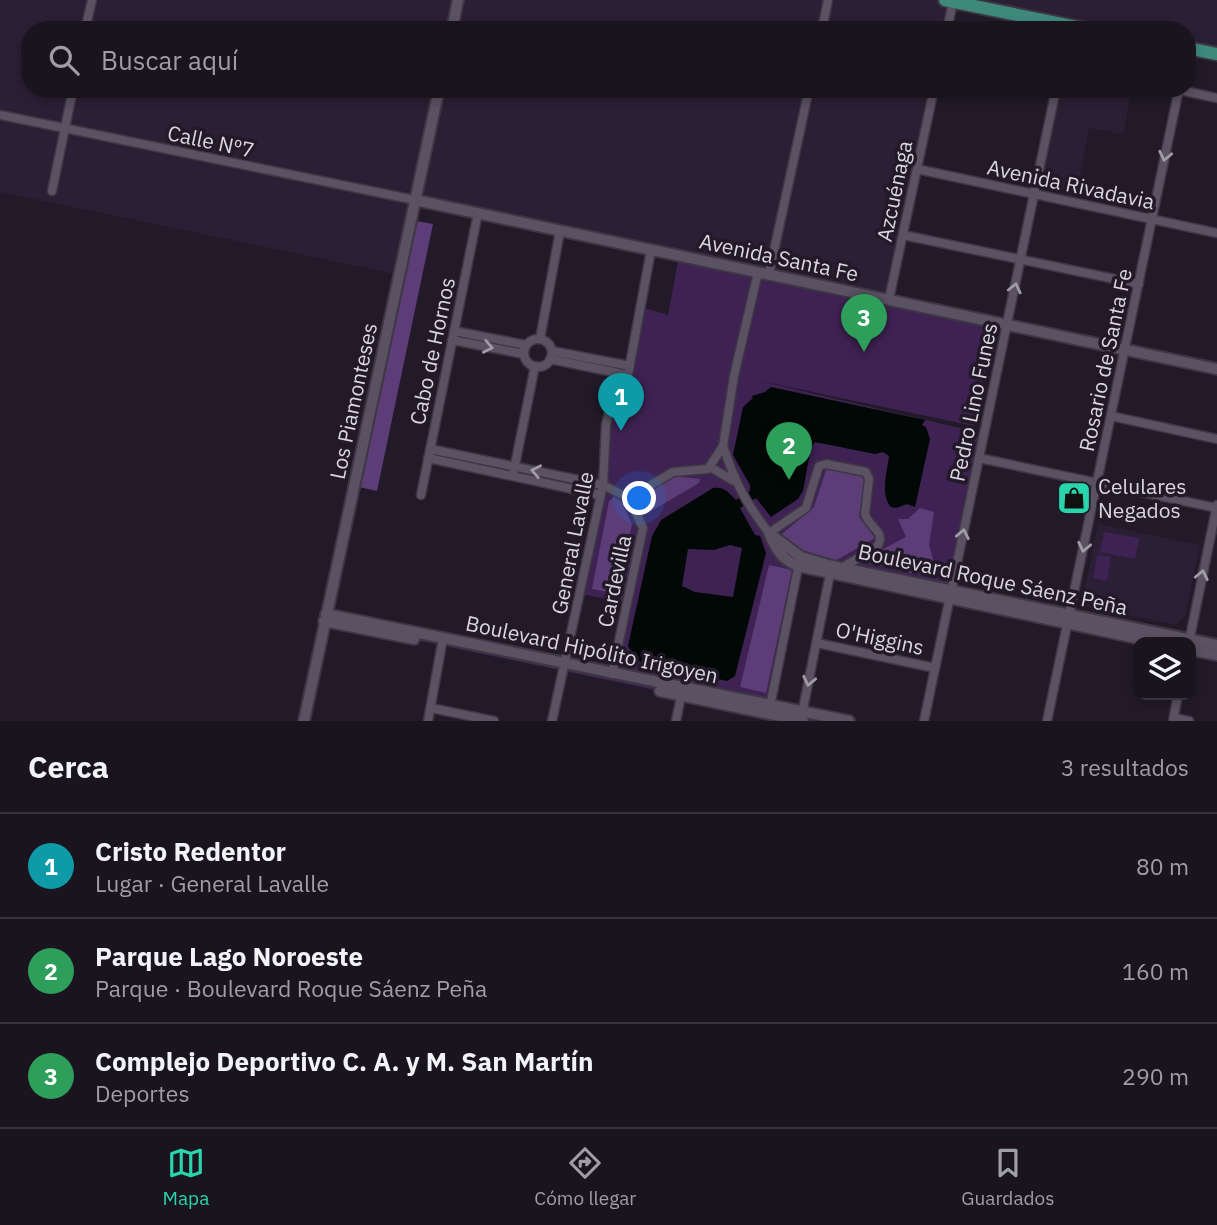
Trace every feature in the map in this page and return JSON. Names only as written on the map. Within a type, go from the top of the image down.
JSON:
[{"type":"main road","points":[[949,1],[975,3],[1043,21]]},
{"type":"main road","points":[[1196,50],[1217,54]]},
{"type":"street","points":[[87,21],[92,0]]},
{"type":"street","points":[[454,21],[458,0]]},
{"type":"street","points":[[824,21],[828,0]]},
{"type":"street","points":[[948,21],[949,1]]},
{"type":"street","points":[[1196,94],[1217,98]]},
{"type":"street","points":[[52,191],[71,98]]},
{"type":"street","name":"Los Piamonteses","points":[[304,721],[437,98]]},
{"type":"street","points":[[429,454],[603,485],[629,498],[673,472],[702,471],[710,467],[723,446],[734,376],[764,273],[807,98]]},
{"type":"street","name":"Azcuénaga","points":[[889,299],[931,98]]},
{"type":"street","name":"Pedro Lino Funes","points":[[924,721],[1054,98]]},
{"type":"street","name":"Rosario de Santa Fe","points":[[1047,721],[1176,98]]},
{"type":"street","name":"Calle Nº7","points":[[0,115],[415,200]]},
{"type":"street","name":"Avenida Rivadavia","points":[[917,169],[1217,233]]},
{"type":"street","name":"Avenida Santa Fe","points":[[415,200],[1217,369]]},
{"type":"street","name":"Cabo de Hornos","points":[[421,495],[478,213]]},
{"type":"street","points":[[540,339],[560,230]]},
{"type":"street","points":[[902,235],[1139,284]]},
{"type":"street","name":"General Lavalle","points":[[552,721],[603,485],[606,425],[629,371],[651,250]]},
{"type":"street","points":[[453,336],[525,350]]},
{"type":"street","points":[[540,339],[546,341],[551,355],[544,365],[535,366],[528,362],[525,350],[532,340],[540,339]]},
{"type":"street","points":[[551,355],[629,371]]},
{"type":"street","points":[[514,471],[535,366]]},
{"type":"street","points":[[1111,416],[1217,439]]},
{"type":"street","name":"Boulevard Roque Sáenz Peña","points":[[723,446],[734,481],[769,533],[777,552],[788,562],[800,561],[1156,637]]},
{"type":"street","points":[[979,458],[1217,506],[1191,637]]},
{"type":"street","points":[[769,533],[806,508],[819,466],[826,464],[866,472],[869,479],[865,514],[866,519],[878,530],[881,536],[880,544],[834,569],[802,719]]},
{"type":"street","points":[[710,467],[734,481]]},
{"type":"street","points":[[514,471],[600,495]]},
{"type":"street","name":"Cardevilla","points":[[612,674],[643,528],[629,498]]},
{"type":"street","points":[[770,706],[800,561]]},
{"type":"street","name":"Boulevard Hipólito Irigoyen","points":[[325,617],[802,719],[849,721]]},
{"type":"street","name":"Boulevard Roque Sáenz Peña","points":[[1069,619],[1136,637]]},
{"type":"street","points":[[428,721],[443,641]]},
{"type":"street","name":"O'Higgins","points":[[817,643],[935,668]]},
{"type":"street","name":"Boulevard Roque Sáenz Peña","points":[[1196,644],[1217,645]]},
{"type":"street","name":"Boulevard Roque Sáenz Peña","points":[[1196,646],[1217,655]]},
{"type":"street","name":"Boulevard Hipólito Irigoyen","points":[[564,667],[612,674],[682,692],[770,706],[802,719]]},
{"type":"street","points":[[676,721],[682,692]]},
{"type":"street","points":[[1177,700],[1173,719],[1189,721]]},
{"type":"street","points":[[431,708],[494,721]]},
{"type":"shaded area","points":[[0,0],[1217,0],[1217,54],[1196,50],[1196,21],[1047,21],[954,2],[949,21],[21,21],[21,98],[932,98],[889,299],[416,200],[400,275],[0,192]]},
{"type":"shaded area","points":[[1054,98],[1130,98],[1123,134],[1089,128],[1075,202],[1034,193]]},
{"type":"shaded area","points":[[416,221],[433,224],[377,491],[359,487]]},
{"type":"shaded area","points":[[679,256],[758,272],[737,377],[759,276],[995,326],[974,426],[756,380],[985,434],[952,590],[802,557],[770,705],[849,721],[803,721],[325,621],[612,673],[627,603],[581,594],[600,495],[606,425],[628,375],[641,307],[668,315]]},
{"type":"shaded area","points":[[771,387],[925,420],[922,425],[926,427],[930,439],[915,507],[907,504],[896,508],[891,507],[888,502],[885,483],[889,456],[883,452],[875,454],[815,442],[811,447],[803,491],[798,499],[771,517],[756,498],[740,508],[755,535],[760,536],[766,553],[735,676],[727,681],[640,662],[628,646],[652,536],[661,520],[713,488],[723,489],[736,500],[750,491],[750,485],[733,455],[743,407],[752,396]],"holes":[[[730,545],[742,548],[733,597],[695,592],[682,586],[688,549],[714,550]]]},
{"type":"shaded area","points":[[826,470],[857,473],[865,479],[859,517],[875,538],[835,561],[811,556],[777,538],[814,507]]},
{"type":"shaded area","points":[[673,476],[700,479],[699,483],[646,514],[636,500]]},
{"type":"shaded area","points":[[614,497],[621,501],[632,524],[619,594],[592,589],[609,501]]},
{"type":"shaded area","points":[[920,508],[934,512],[929,545],[937,573],[916,574],[860,561],[906,537],[898,519],[908,519]]},
{"type":"shaded area","points":[[1098,524],[1200,545],[1185,616],[1176,625],[1085,606],[1082,603]]},
{"type":"shaded area","points":[[1104,532],[1139,538],[1135,559],[1100,552]]},
{"type":"shaded area","points":[[1097,555],[1111,557],[1107,581],[1093,578]]},
{"type":"shaded area","points":[[769,565],[792,570],[766,693],[740,687]]},
{"type":"place","name":"Complejo Deportivo C. A. y M. San Martín","points":[[864,352]]},
{"type":"place","name":"Cristo Redentor","points":[[621,431]]},
{"type":"place","name":"Parque Lago Noroeste","points":[[789,480]]},
{"type":"place","name":"Celulares Negados","points":[[1074,498]]}]
